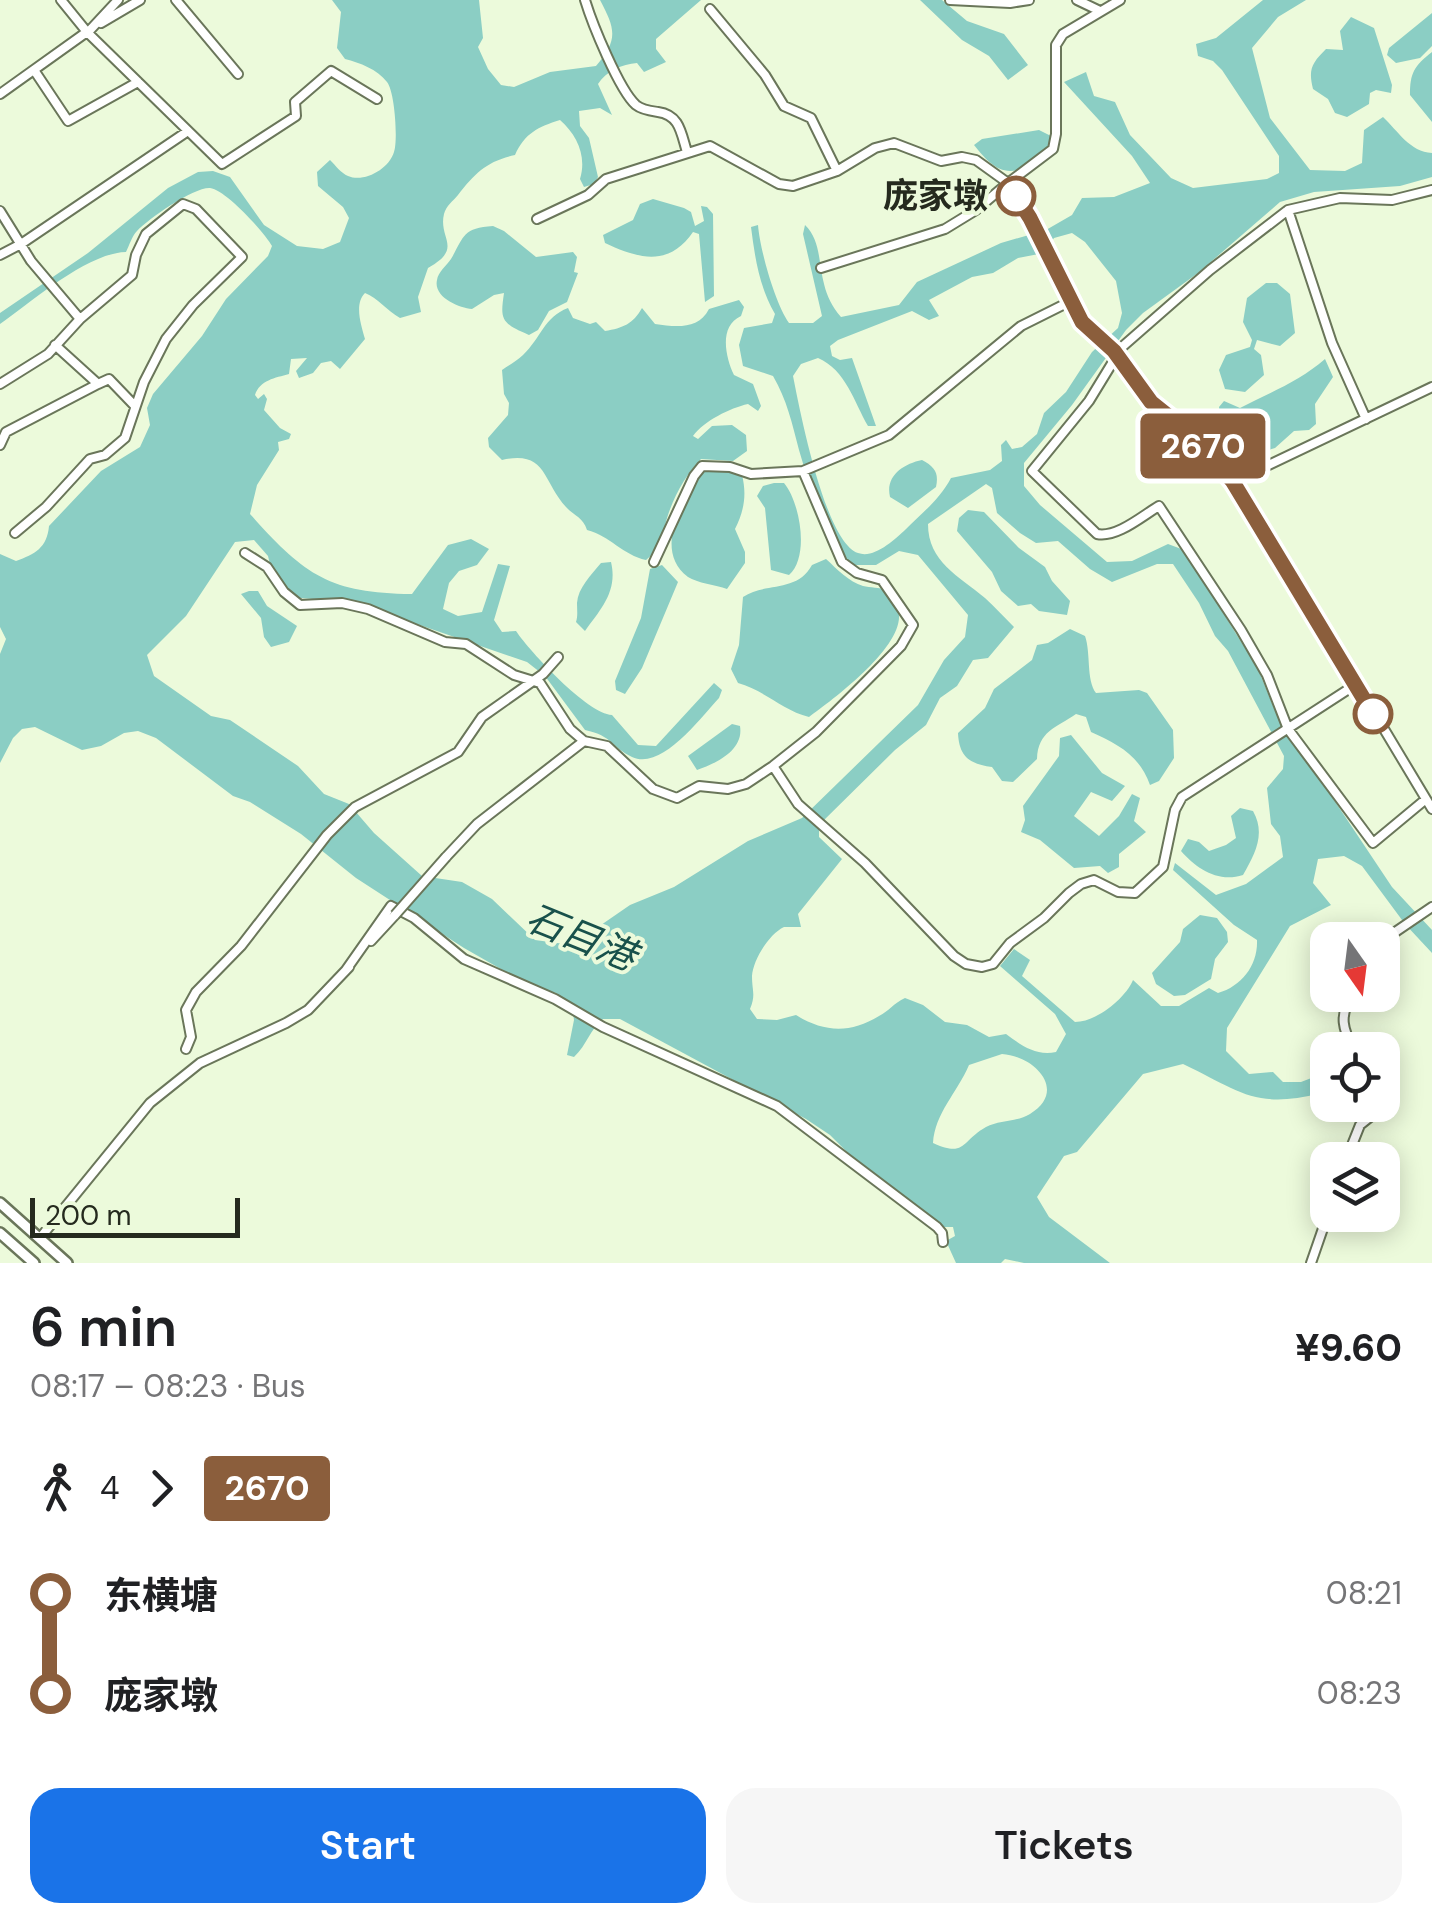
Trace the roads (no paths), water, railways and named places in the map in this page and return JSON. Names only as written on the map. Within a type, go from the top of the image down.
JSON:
[{"type":"main road","points":[[0,1203],[68,1263]]},
{"type":"main road","points":[[0,1233],[34,1263]]},
{"type":"street","points":[[61,0],[222,164],[296,116],[295,102],[331,71],[377,98]]},
{"type":"street","points":[[89,31],[118,0]]},
{"type":"street","points":[[0,94],[140,0]]},
{"type":"street","points":[[176,0],[238,74]]},
{"type":"street","points":[[585,0],[602,43],[636,104],[677,119],[687,152]]},
{"type":"street","points":[[950,0],[1010,4],[1029,0]]},
{"type":"street","points":[[1077,0],[1100,11]]},
{"type":"street","points":[[821,268],[945,229],[976,210],[1053,149],[1056,44],[1063,34],[1120,0]]},
{"type":"street","points":[[710,10],[784,106],[812,118],[837,171]]},
{"type":"street","points":[[34,70],[68,121],[138,82]]},
{"type":"street","points":[[0,254],[21,244],[188,131]]},
{"type":"street","points":[[537,219],[588,195],[606,179],[710,146],[779,184],[793,186],[837,171],[875,148],[894,142],[941,161],[962,157],[976,160],[1008,183],[1082,322],[1116,354],[1151,402],[1196,438],[1233,482],[1432,809]]},
{"type":"street","points":[[1426,799],[1373,843],[1288,729],[1267,675],[1241,630],[1159,506],[1115,532],[1097,534],[1032,471],[1089,401],[1122,347],[1288,210],[1340,198],[1392,200],[1432,190]]},
{"type":"street","points":[[0,384],[56,346],[80,319],[132,275],[136,254],[146,234],[183,204],[196,208],[242,257],[193,305],[166,339],[134,405],[125,438],[106,455],[90,459],[46,507],[14,533]]},
{"type":"street","points":[[1288,210],[1332,343],[1366,419]]},
{"type":"street","points":[[0,211],[80,319]]},
{"type":"street","points":[[654,562],[702,466],[718,465],[751,474],[803,471],[889,435],[1021,326],[1071,300]]},
{"type":"street","points":[[56,346],[98,384]]},
{"type":"street","points":[[0,446],[6,432],[108,379],[134,405]]},
{"type":"street","points":[[1233,482],[1432,387]]},
{"type":"street","points":[[245,553],[267,567],[284,592],[300,605],[342,603],[368,609],[445,642],[466,644],[514,675],[540,683],[570,729],[584,742],[607,746],[653,789],[677,798],[699,786],[728,789],[746,784],[773,766],[848,700],[901,646],[913,625],[882,580],[857,573],[842,562],[803,471]]},
{"type":"street","points":[[186,1048],[191,1037],[186,1010],[196,992],[240,946],[327,835],[352,810],[458,752],[482,718],[534,681],[558,657]]},
{"type":"street","points":[[773,766],[798,804],[866,863],[954,956],[966,964],[982,967],[993,964],[1010,943],[1081,884],[1094,880],[1118,892],[1135,893],[1164,866],[1182,797],[1355,685]]},
{"type":"street","points":[[40,1238],[150,1104],[200,1063],[308,1010],[477,824],[584,742]]},
{"type":"street","points":[[346,970],[391,906],[414,918],[464,958],[777,1106],[937,1227],[943,1242]]},
{"type":"street","points":[[1400,929],[1432,906]]},
{"type":"street","points":[[1311,1263],[1322,1232]]},
{"type":"water","points":[[332,0],[479,0],[483,38],[478,47],[501,85],[514,87],[550,72],[596,66],[608,49],[612,34],[600,0],[701,0],[656,39],[656,49],[666,62],[644,72],[637,63],[626,65],[601,79],[598,84],[612,115],[600,108],[579,111],[580,126],[589,138],[598,177],[594,184],[584,187],[580,179],[581,154],[566,126],[560,120],[539,128],[523,141],[515,155],[489,164],[476,174],[446,208],[443,223],[447,249],[428,268],[418,297],[421,312],[400,318],[365,293],[359,309],[365,339],[340,369],[331,361],[321,363],[313,373],[299,378],[296,371],[307,358],[291,359],[289,374],[260,386],[255,395],[258,399],[264,394],[267,399],[264,410],[291,434],[289,439],[278,442],[279,450],[257,485],[250,514],[303,565],[320,576],[359,590],[412,594],[448,545],[471,539],[489,549],[477,565],[459,571],[449,583],[443,609],[458,616],[482,612],[498,564],[510,566],[494,620],[502,632],[516,631],[560,681],[589,704],[612,715],[638,745],[656,746],[714,683],[722,690],[719,698],[668,749],[644,759],[632,757],[601,735],[585,730],[545,676],[527,662],[356,603],[290,597],[273,577],[268,556],[254,540],[235,542],[186,616],[147,655],[154,676],[211,716],[230,720],[298,766],[324,794],[349,804],[374,833],[422,876],[462,882],[492,899],[535,940],[572,945],[630,905],[674,887],[748,841],[802,818],[918,705],[944,660],[965,637],[968,615],[918,555],[899,551],[876,565],[849,565],[832,538],[778,385],[773,376],[743,366],[739,345],[744,328],[772,323],[775,314],[761,282],[751,227],[758,225],[769,276],[789,323],[813,323],[822,316],[803,234],[805,225],[816,244],[826,292],[841,317],[899,305],[917,282],[1001,243],[1046,230],[1072,215],[1082,198],[1114,197],[1150,183],[1132,156],[1064,82],[1086,72],[1094,96],[1115,102],[1130,135],[1171,178],[1193,188],[1267,179],[1279,173],[1279,156],[1222,70],[1213,61],[1198,56],[1196,44],[1216,38],[1263,0],[1306,0],[1278,17],[1252,48],[1270,118],[1310,170],[1345,171],[1362,163],[1364,130],[1383,117],[1411,145],[1432,153],[1432,177],[1400,186],[1314,192],[1280,202],[1126,330],[1024,463],[1024,486],[1040,505],[1107,562],[1132,561],[1168,544],[1184,550],[1258,669],[1276,713],[1392,887],[1432,930],[1432,953],[1362,866],[1344,856],[1318,859],[1313,883],[1331,905],[1290,926],[1227,1028],[1226,1051],[1249,1074],[1273,1072],[1283,1082],[1310,1079],[1310,1095],[1280,1099],[1249,1095],[1183,1064],[1143,1074],[1077,1152],[1064,1156],[1037,1197],[1049,1217],[1110,1263],[1024,1263],[1005,1259],[1001,1263],[956,1263],[946,1241],[955,1236],[953,1227],[939,1227],[873,1178],[830,1135],[620,1019],[603,1019],[574,1057],[567,1055],[574,1020],[572,1006],[556,993],[529,985],[464,948],[356,878],[301,834],[250,802],[233,796],[156,738],[138,731],[124,733],[101,746],[82,750],[35,727],[22,729],[0,763],[0,654],[6,639],[0,627],[0,554],[16,561],[34,553],[46,540],[49,526],[101,471],[140,447],[150,425],[147,408],[153,394],[202,336],[226,299],[268,256],[272,246],[235,204],[217,190],[203,189],[143,226],[126,252],[94,260],[78,269],[0,324],[0,313],[88,253],[168,188],[198,172],[213,171],[230,177],[264,225],[297,246],[323,249],[340,242],[349,218],[343,207],[318,186],[317,172],[330,160],[354,178],[375,173],[391,158],[396,138],[394,106],[387,82],[373,70],[345,59],[337,48],[341,12]],"holes":[[[1072,233],[1085,242],[1116,281],[1122,313],[1118,328],[1092,352],[1066,392],[1044,413],[1037,434],[1022,447],[1012,449],[1006,440],[1001,445],[1002,461],[990,470],[951,478],[936,499],[877,551],[858,553],[846,544],[825,501],[801,417],[793,376],[801,364],[818,358],[828,363],[842,378],[868,426],[876,426],[852,358],[840,360],[832,356],[830,346],[912,311],[929,320],[939,316],[929,300],[1018,258],[1044,253],[1054,238]],[[986,484],[992,488],[997,513],[1020,533],[1036,543],[1058,541],[1112,582],[1157,564],[1173,564],[1228,651],[1284,756],[1283,769],[1267,788],[1271,824],[1280,836],[1283,857],[1246,884],[1216,895],[1175,863],[1173,870],[1234,925],[1257,940],[1255,958],[1247,973],[1218,993],[1209,988],[1179,1006],[1161,1006],[1133,980],[1109,1008],[1075,1022],[1022,976],[1030,960],[1014,949],[1000,966],[1055,1014],[1066,1034],[1056,1052],[1049,1053],[1030,1049],[1006,1034],[989,1037],[967,1025],[945,1022],[923,1005],[905,998],[868,1022],[847,1028],[826,1028],[796,1015],[777,1020],[757,1019],[750,1009],[755,963],[773,935],[784,927],[801,927],[798,914],[842,859],[819,837],[819,825],[926,725],[940,698],[957,686],[973,660],[988,658],[1014,627],[939,558],[929,537],[928,524]],[[1002,1054],[1026,1061],[1043,1076],[1047,1085],[1041,1105],[1025,1117],[986,1127],[958,1148],[933,1143],[942,1113],[969,1065]]]},
{"type":"water","points":[[920,0],[942,0],[967,21],[1004,34],[1028,65],[1008,80],[989,56],[962,40]]},
{"type":"water","points":[[1432,13],[1432,46],[1420,58],[1396,63],[1387,55],[1389,48]]},
{"type":"water","points":[[1351,17],[1374,28],[1392,85],[1391,93],[1370,93],[1369,104],[1347,117],[1335,113],[1328,99],[1313,89],[1311,71],[1326,49],[1343,50],[1340,31]]},
{"type":"water","points":[[1432,52],[1432,122],[1410,95],[1414,70]]},
{"type":"water","points":[[1039,130],[1051,136],[1051,142],[1028,165],[1012,171],[998,168],[974,145],[982,139]]},
{"type":"water","points":[[653,199],[691,212],[695,226],[704,221],[701,206],[713,214],[714,296],[705,302],[699,234],[693,232],[674,251],[653,257],[605,243],[603,235],[633,220],[640,204]]},
{"type":"water","points":[[493,226],[536,257],[573,252],[577,257],[574,272],[578,273],[567,302],[549,311],[538,330],[529,335],[504,320],[504,293],[472,309],[448,300],[437,286],[439,274],[465,235]]},
{"type":"water","points":[[1266,283],[1277,283],[1290,294],[1295,333],[1280,346],[1257,340],[1254,349],[1261,355],[1264,375],[1245,392],[1225,389],[1219,370],[1226,355],[1250,347],[1252,340],[1243,322],[1247,298]]},
{"type":"water","points":[[739,300],[744,307],[729,327],[728,359],[734,375],[753,384],[761,406],[758,411],[748,404],[726,412],[693,436],[698,439],[712,426],[732,425],[746,435],[747,451],[733,461],[701,459],[674,499],[663,545],[646,560],[587,530],[536,464],[528,459],[502,460],[489,447],[488,438],[508,415],[502,370],[523,355],[560,312],[568,308],[573,318],[596,322],[605,331],[627,324],[642,308],[655,324],[678,326],[693,324],[709,309]]},
{"type":"water","points":[[1325,359],[1333,377],[1315,404],[1316,424],[1309,430],[1294,431],[1275,448],[1241,459],[1235,454],[1223,430],[1219,407],[1224,401],[1240,408],[1295,380]]},
{"type":"water","points":[[922,460],[935,471],[936,487],[908,508],[890,497],[890,483],[902,468]]},
{"type":"water","points":[[702,465],[729,469],[742,475],[744,482],[744,503],[735,529],[745,552],[745,563],[727,589],[688,577],[673,554],[678,512],[694,472]]},
{"type":"water","points":[[784,483],[798,516],[801,543],[789,575],[771,570],[765,508],[757,496],[763,486]]},
{"type":"water","points":[[968,510],[984,512],[1019,548],[1045,567],[1070,601],[1067,615],[1039,611],[1031,604],[1018,606],[1001,591],[992,572],[957,531],[959,518]]},
{"type":"water","points":[[826,559],[853,582],[888,592],[898,609],[898,623],[882,653],[867,669],[809,717],[738,683],[731,669],[739,645],[743,597],[798,580],[812,565]]},
{"type":"water","points":[[611,562],[610,591],[585,631],[576,622],[580,592],[601,563]]},
{"type":"water","points":[[662,565],[678,582],[642,668],[625,694],[616,690],[615,681],[641,618],[650,569]]},
{"type":"water","points":[[258,591],[267,606],[297,626],[289,642],[271,647],[264,637],[261,618],[241,594]]},
{"type":"water","points":[[1070,629],[1085,636],[1096,693],[1147,693],[1173,730],[1174,758],[1159,781],[1150,785],[1134,759],[1119,746],[1091,732],[1086,717],[1076,714],[1045,736],[1037,759],[1013,782],[1002,781],[992,767],[977,764],[963,753],[958,733],[985,708],[994,689],[1032,660],[1037,645]]},
{"type":"water","points":[[732,724],[740,726],[733,749],[697,770],[688,756]]},
{"type":"water","points":[[1071,735],[1102,773],[1125,786],[1112,801],[1091,792],[1074,816],[1099,836],[1119,816],[1132,794],[1140,798],[1134,821],[1146,832],[1119,854],[1119,867],[1108,873],[1100,866],[1074,868],[1040,840],[1021,832],[1025,820],[1023,806],[1059,756],[1060,738]]},
{"type":"water","points":[[1240,808],[1253,811],[1259,828],[1255,852],[1243,875],[1225,877],[1209,873],[1181,851],[1188,839],[1209,851],[1236,838],[1231,816]]},
{"type":"water","points":[[1200,915],[1217,918],[1227,932],[1228,942],[1215,959],[1211,979],[1185,995],[1174,996],[1156,984],[1152,973],[1180,942],[1183,929]]},
{"type":"place","name":"庞家墩","points":[[1016,196]]},
{"type":"water label","name":"石目港","points":[[581,937]]}]
